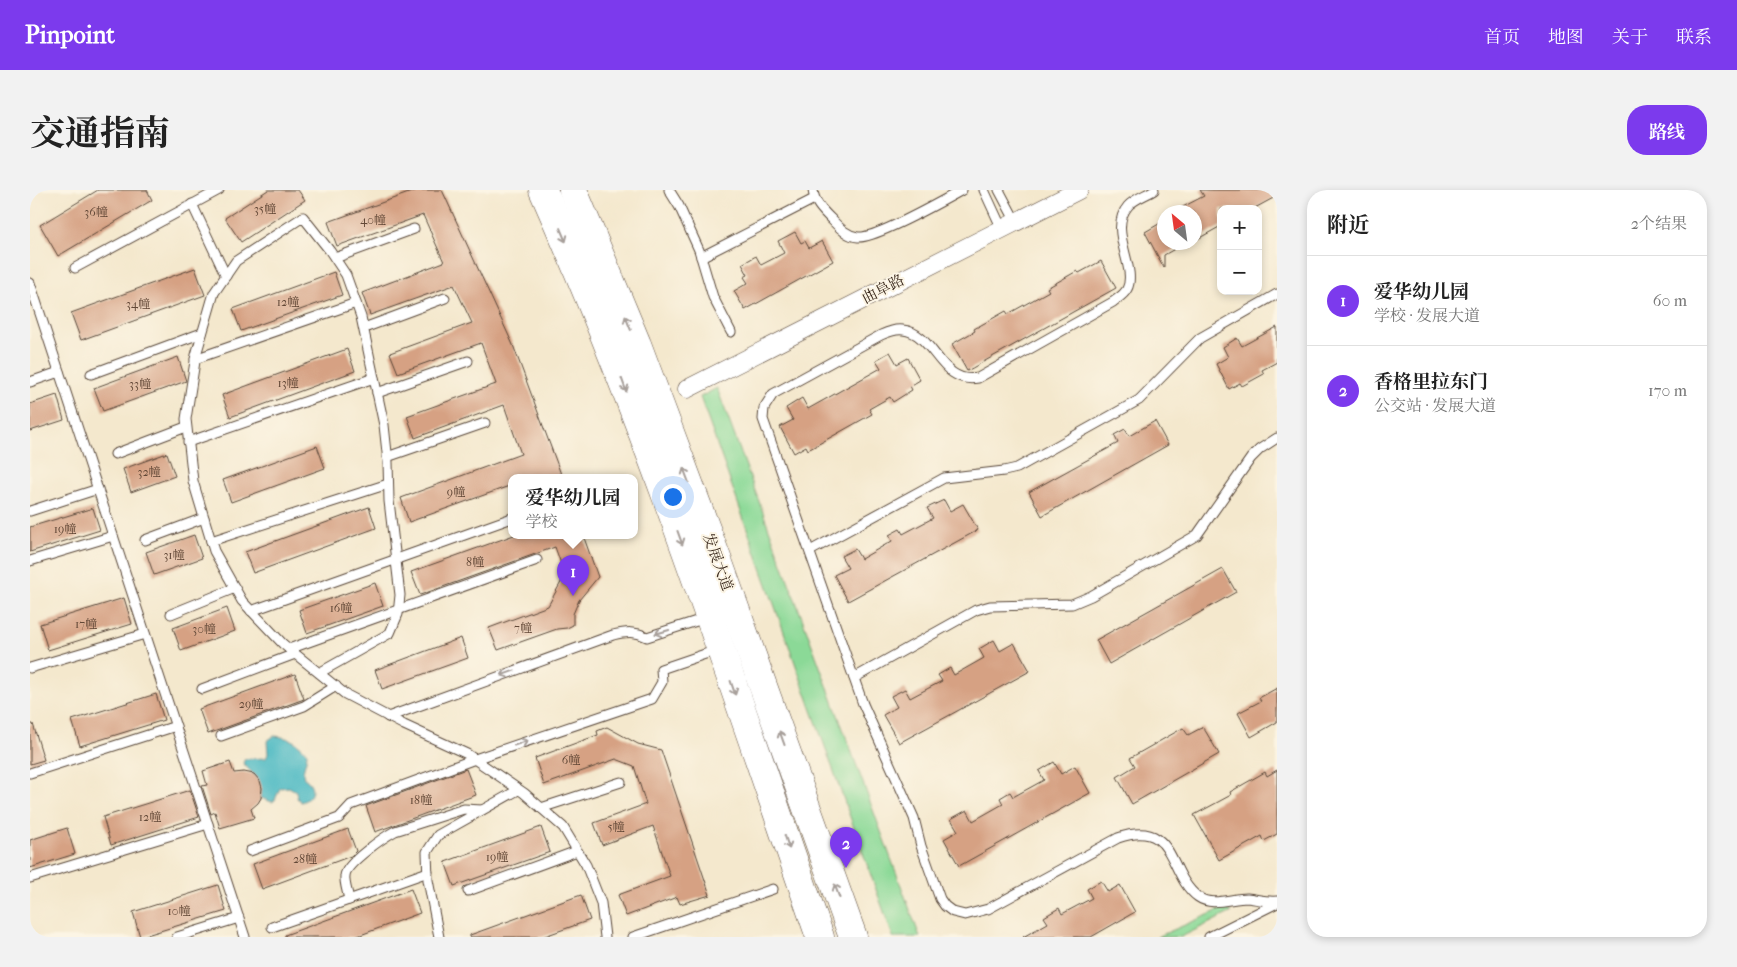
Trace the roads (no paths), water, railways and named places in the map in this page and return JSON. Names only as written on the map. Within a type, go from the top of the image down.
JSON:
[{"type":"main road","name":"发展大道","points":[[543,190],[610,346],[720,649],[820,937]]},
{"type":"main road","name":"发展大道","points":[[573,190],[637,344],[720,566],[853,937]]},
{"type":"street","name":"曲阜路","points":[[687,389],[1079,190]]},
{"type":"lane","points":[[75,268],[219,190]]},
{"type":"lane","points":[[669,190],[679,206],[699,250],[713,298],[731,332]]},
{"type":"lane","points":[[700,257],[813,194],[844,232],[858,237],[868,237],[962,190]]},
{"type":"lane","points":[[984,190],[1009,226]]},
{"type":"lane","points":[[999,190],[1009,226]]},
{"type":"lane","points":[[1154,190],[1129,204],[1120,221],[1128,272],[1128,287],[1123,295],[1113,302],[978,378],[969,380],[953,374],[919,337],[910,331],[902,329],[881,335],[773,394],[764,408],[763,419],[863,704],[914,818],[921,846],[940,899],[945,906],[953,912],[964,915],[988,909],[1118,838],[1131,834],[1145,834],[1162,843],[1187,884],[1197,896],[1206,901],[1241,898],[1277,902]]},
{"type":"lane","points":[[192,204],[226,276]]},
{"type":"lane","points":[[319,673],[390,633],[398,614],[400,595],[388,484],[384,425],[364,328],[346,275],[303,217],[236,261],[214,293],[195,359],[186,427],[193,482],[214,551],[242,602],[292,651],[319,673],[336,686],[345,694],[388,717],[468,754],[518,790],[563,826],[586,866],[601,903],[605,937]]},
{"type":"lane","points":[[335,258],[414,229]]},
{"type":"lane","points":[[30,284],[31,294],[98,489],[245,937]]},
{"type":"lane","points":[[810,550],[944,478],[1017,468],[1126,409],[1139,400],[1200,338],[1277,294]]},
{"type":"lane","points":[[364,328],[445,298]]},
{"type":"lane","points":[[195,359],[356,303]]},
{"type":"lane","points":[[90,374],[202,333]]},
{"type":"lane","points":[[377,393],[468,361]]},
{"type":"lane","points":[[30,382],[59,372]]},
{"type":"lane","points":[[188,442],[374,378]]},
{"type":"lane","points":[[387,457],[485,423]]},
{"type":"lane","points":[[115,454],[186,427]]},
{"type":"lane","points":[[854,678],[976,610],[990,606],[1072,604],[1091,596],[1196,535],[1251,458],[1260,449],[1277,438]]},
{"type":"lane","points":[[211,542],[388,484]]},
{"type":"lane","points":[[30,511],[98,489]]},
{"type":"lane","points":[[145,540],[204,518]]},
{"type":"lane","points":[[251,611],[508,519]]},
{"type":"lane","points":[[30,561],[113,536]]},
{"type":"lane","points":[[202,689],[399,609],[537,560]]},
{"type":"lane","points":[[171,614],[235,588]]},
{"type":"lane","points":[[388,717],[613,635],[638,632],[647,637],[708,617]]},
{"type":"lane","points":[[30,668],[145,634]]},
{"type":"lane","points":[[250,850],[339,818],[351,805],[474,759],[652,699],[662,682],[661,669],[720,649]]},
{"type":"lane","points":[[221,736],[304,706],[336,686]]},
{"type":"lane","points":[[30,773],[176,726]]},
{"type":"lane","points":[[541,808],[620,782]]},
{"type":"lane","points":[[439,937],[428,880],[427,852],[438,835],[518,790]]},
{"type":"lane","points":[[349,900],[344,876],[348,868],[385,837],[395,831],[464,809],[482,810]]},
{"type":"lane","points":[[30,878],[208,824]]},
{"type":"lane","points":[[468,891],[577,851]]},
{"type":"lane","points":[[272,927],[428,872]]},
{"type":"lane","points":[[633,937],[773,890]]},
{"type":"lane","points":[[1209,937],[1277,902]]},
{"type":"lane","points":[[177,937],[239,918]]},
{"type":"water","points":[[274,736],[293,741],[307,753],[303,775],[310,784],[312,791],[309,798],[301,802],[297,798],[296,791],[289,787],[280,788],[275,800],[272,802],[261,798],[259,782],[243,763],[245,759],[266,758],[268,754],[267,741]]},
{"type":"place","name":"爱华幼儿园","points":[[573,596]]},
{"type":"place","name":"香格里拉东门","points":[[846,868]]}]
